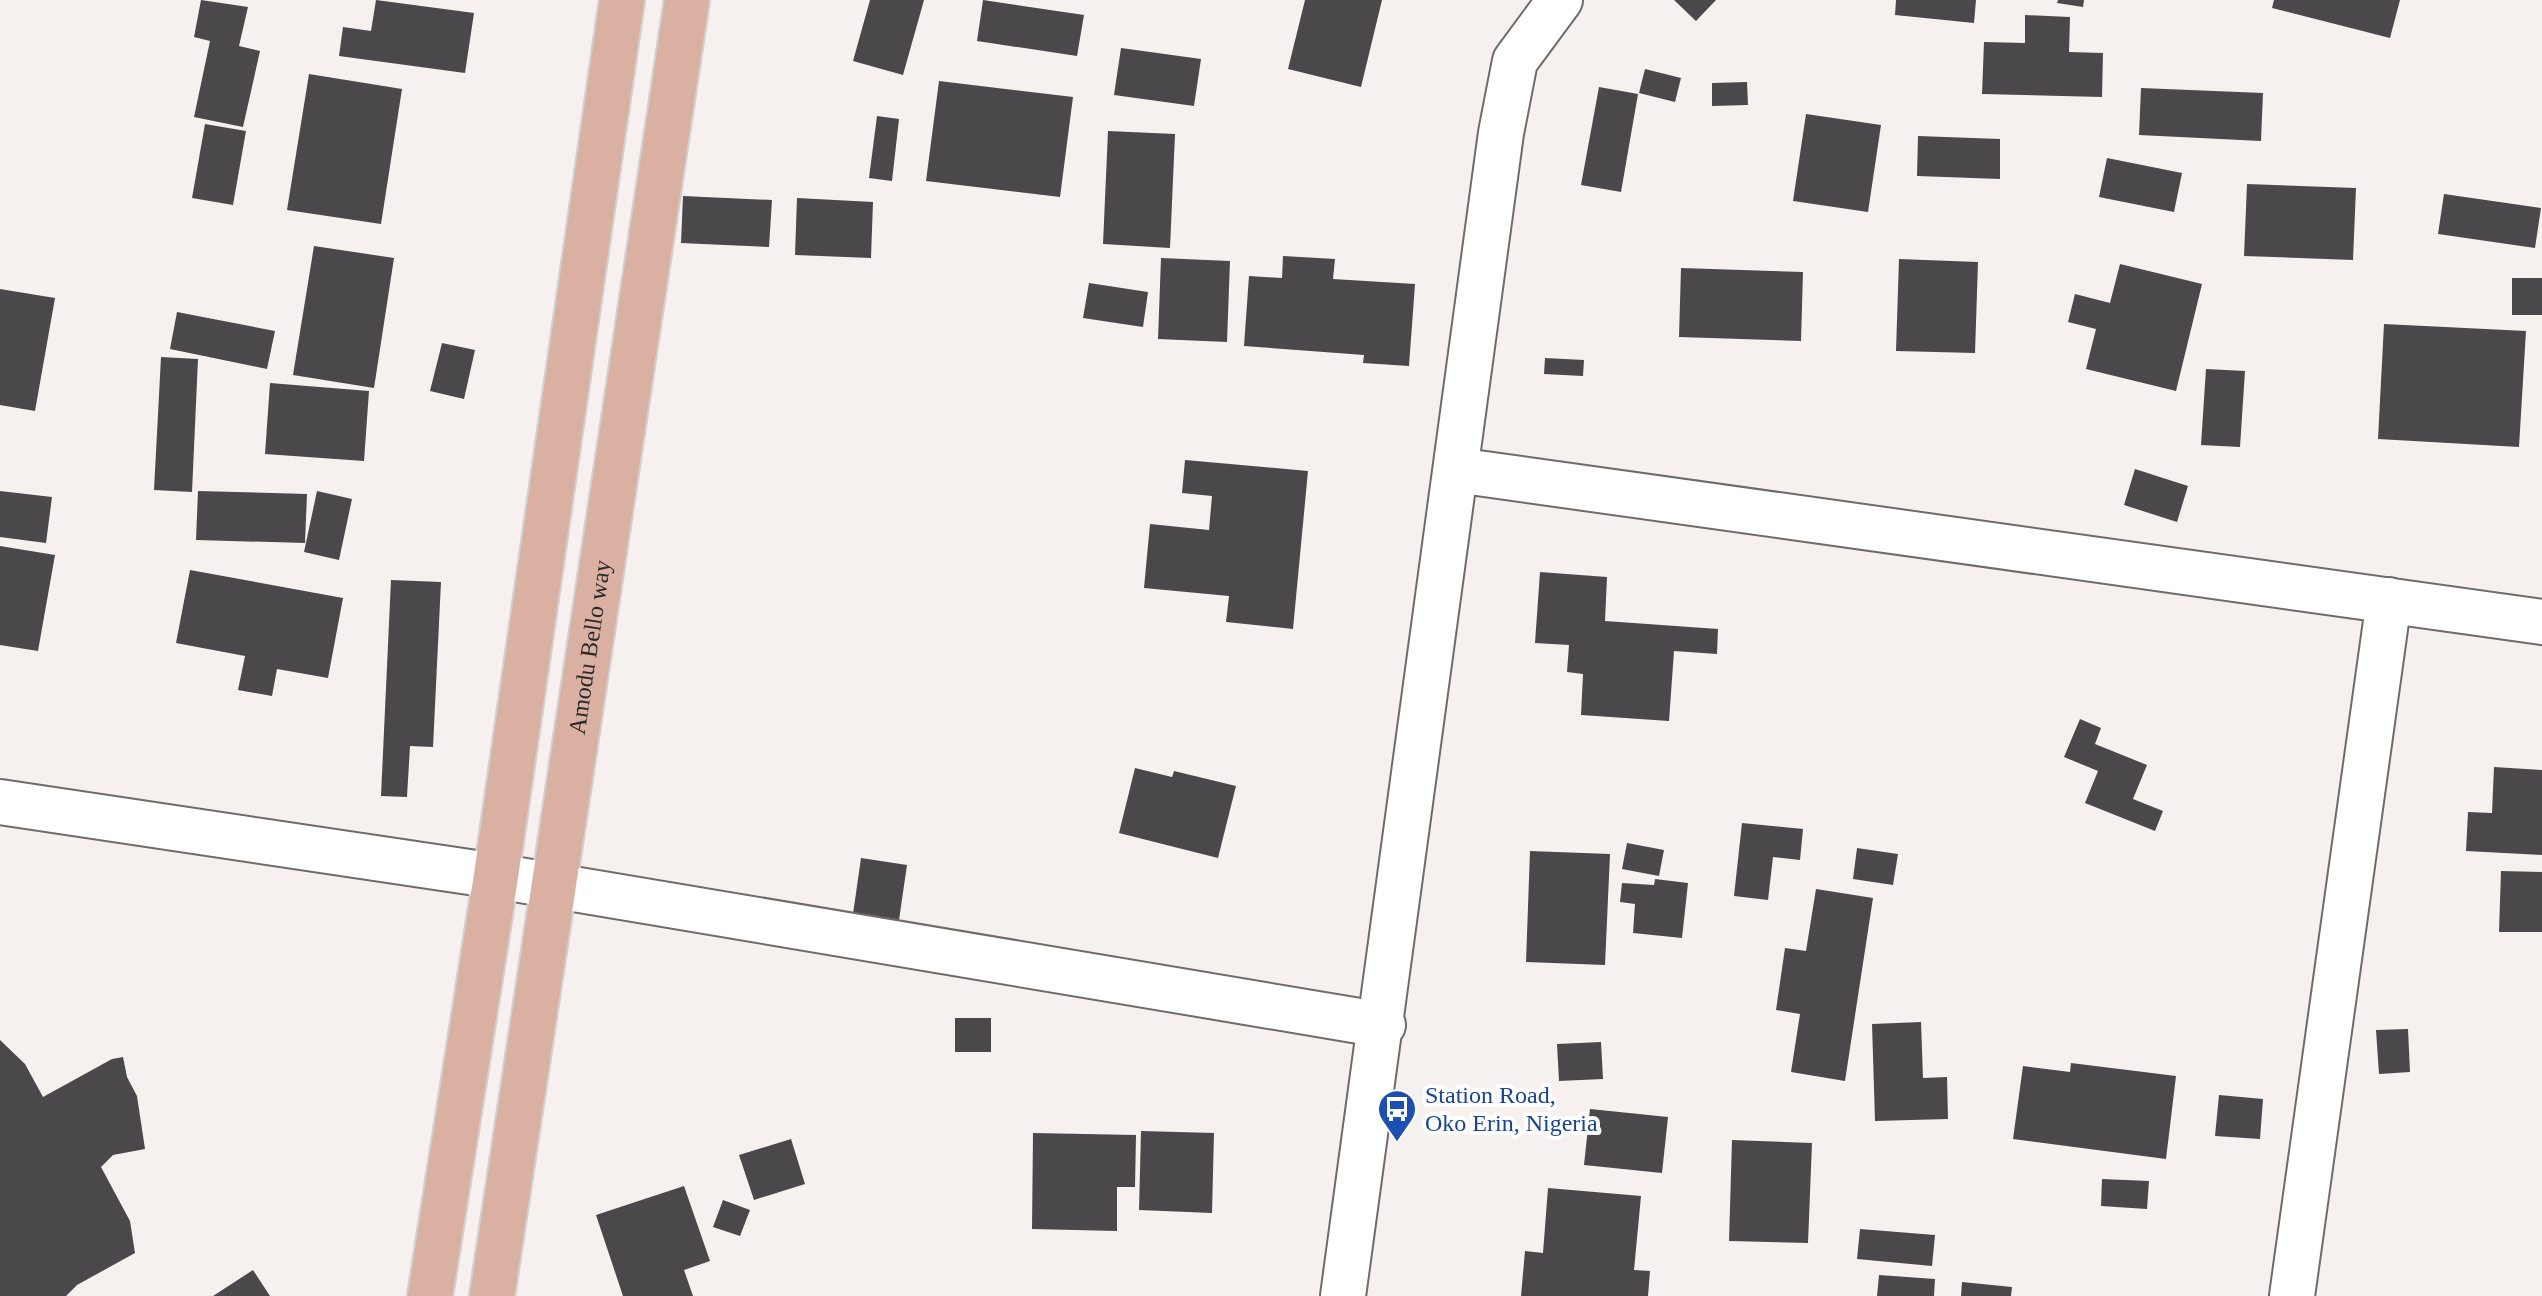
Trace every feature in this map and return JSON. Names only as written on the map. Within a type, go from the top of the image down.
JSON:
[{"type":"main road","points":[[430,1296],[496,876],[622,0]]},
{"type":"main road","name":"Amodu Bello way","points":[[492,1296],[551,887],[687,0]]},
{"type":"street","points":[[1343,1296],[1383,1025],[1501,133],[1515,61],[1560,0]]},
{"type":"street","points":[[1456,470],[2542,622]]},
{"type":"street","points":[[2292,1296],[2389,600]]},
{"type":"street","points":[[0,802],[496,876],[1383,1025]]},
{"type":"building","points":[[201,0],[248,7],[239,46],[260,51],[243,127],[194,117],[210,41],[194,37]]},
{"type":"building","points":[[376,0],[474,13],[465,73],[339,56],[343,27],[371,31]]},
{"type":"building","points":[[870,0],[924,0],[903,75],[853,61]]},
{"type":"building","points":[[983,0],[1084,15],[1077,56],[977,41]]},
{"type":"building","points":[[1305,0],[1382,0],[1361,87],[1288,69]]},
{"type":"building","points":[[1674,0],[1716,0],[1696,21]]},
{"type":"building","points":[[1896,0],[1976,0],[1974,23],[1895,15]]},
{"type":"building","points":[[2058,0],[2084,0],[2083,7],[2057,3]]},
{"type":"building","points":[[2274,0],[2400,0],[2390,38],[2272,8]]},
{"type":"building","points":[[2025,15],[2070,17],[2069,52],[2103,53],[2102,97],[1982,94],[1984,42],[2025,43]]},
{"type":"building","points":[[1121,48],[1201,59],[1194,106],[1114,95]]},
{"type":"building","points":[[1645,69],[1681,78],[1675,102],[1639,93]]},
{"type":"building","points":[[309,74],[402,89],[381,224],[287,210]]},
{"type":"building","points":[[939,81],[1073,97],[1060,197],[926,181]]},
{"type":"building","points":[[1747,82],[1748,105],[1712,106],[1712,83]]},
{"type":"building","points":[[1599,87],[1638,94],[1621,192],[1581,185]]},
{"type":"building","points":[[2141,88],[2263,93],[2261,141],[2139,135]]},
{"type":"building","points":[[1806,114],[1881,125],[1868,212],[1793,201]]},
{"type":"building","points":[[877,116],[899,119],[892,181],[869,178]]},
{"type":"building","points":[[205,124],[246,131],[233,205],[192,198]]},
{"type":"building","points":[[1108,131],[1175,134],[1170,248],[1103,244]]},
{"type":"building","points":[[1918,136],[2000,139],[2000,179],[1917,176]]},
{"type":"building","points":[[2107,158],[2182,173],[2174,212],[2099,197]]},
{"type":"building","points":[[2247,184],[2356,188],[2353,260],[2244,256]]},
{"type":"building","points":[[2444,194],[2541,208],[2535,248],[2438,234]]},
{"type":"building","points":[[683,196],[772,200],[769,247],[681,243]]},
{"type":"building","points":[[797,198],[873,202],[871,258],[795,255]]},
{"type":"building","points":[[314,246],[394,258],[374,388],[293,375]]},
{"type":"building","points":[[1283,256],[1335,259],[1333,279],[1415,284],[1409,366],[1363,363],[1364,355],[1244,346],[1249,276],[1282,278]]},
{"type":"building","points":[[1161,258],[1230,261],[1227,342],[1158,339]]},
{"type":"building","points":[[1899,259],[1978,262],[1975,353],[1896,351]]},
{"type":"building","points":[[2120,264],[2202,284],[2176,391],[2086,369],[2096,329],[2068,322],[2075,294],[2110,303]]},
{"type":"building","points":[[1681,268],[1803,272],[1801,341],[1679,337]]},
{"type":"building","points":[[2512,278],[2542,278],[2542,315],[2512,315]]},
{"type":"building","points":[[1089,283],[1148,292],[1143,327],[1083,318]]},
{"type":"building","points":[[0,289],[55,298],[35,411],[0,405]]},
{"type":"building","points":[[177,312],[275,331],[267,369],[170,349]]},
{"type":"building","points":[[2384,324],[2526,331],[2519,447],[2378,439]]},
{"type":"building","points":[[442,343],[475,350],[464,399],[430,391]]},
{"type":"building","points":[[161,357],[198,359],[192,492],[154,490]]},
{"type":"building","points":[[1545,358],[1584,360],[1583,376],[1544,374]]},
{"type":"building","points":[[2206,369],[2245,371],[2240,447],[2201,445]]},
{"type":"building","points":[[270,383],[369,391],[364,461],[265,454]]},
{"type":"building","points":[[1185,460],[1308,471],[1293,629],[1226,622],[1229,596],[1144,588],[1150,524],[1209,530],[1212,496],[1182,493]]},
{"type":"building","points":[[2135,469],[2188,486],[2177,522],[2124,505]]},
{"type":"building","points":[[0,491],[52,497],[46,543],[0,537]]},
{"type":"building","points":[[198,491],[307,494],[305,543],[196,540]]},
{"type":"building","points":[[317,491],[352,499],[339,560],[304,552]]},
{"type":"building","points":[[0,546],[55,555],[38,651],[0,645]]},
{"type":"building","points":[[190,570],[343,598],[328,678],[277,669],[272,696],[238,690],[245,656],[176,643]]},
{"type":"building","points":[[1540,572],[1607,577],[1605,621],[1718,629],[1717,654],[1674,651],[1669,721],[1581,715],[1583,674],[1567,672],[1569,645],[1535,643]]},
{"type":"building","points":[[391,580],[441,582],[433,747],[410,746],[407,797],[381,796]]},
{"type":"building","points":[[2080,719],[2101,728],[2095,744],[2147,765],[2133,799],[2163,811],[2155,831],[2085,803],[2098,771],[2064,757]]},
{"type":"building","points":[[2494,767],[2542,770],[2542,855],[2466,851],[2468,812],[2492,813]]},
{"type":"building","points":[[1135,768],[1172,777],[1174,771],[1236,786],[1218,858],[1119,833]]},
{"type":"building","points":[[1742,823],[1803,829],[1800,860],[1773,857],[1768,900],[1734,896]]},
{"type":"building","points":[[1627,843],[1664,850],[1659,876],[1622,869]]},
{"type":"building","points":[[1857,848],[1898,854],[1893,885],[1853,879]]},
{"type":"building","points":[[1530,851],[1610,854],[1605,965],[1526,962]]},
{"type":"building","points":[[861,858],[907,865],[899,920],[853,914]]},
{"type":"building","points":[[2501,871],[2542,872],[2542,932],[2499,932]]},
{"type":"building","points":[[1655,879],[1688,883],[1682,938],[1633,933],[1635,904],[1620,902],[1622,883],[1654,885]]},
{"type":"building","points":[[1816,889],[1873,898],[1845,1081],[1791,1072],[1800,1014],[1776,1010],[1785,948],[1806,951]]},
{"type":"building","points":[[955,1018],[991,1018],[991,1052],[955,1052]]},
{"type":"building","points":[[1921,1022],[1923,1078],[1947,1077],[1948,1119],[1875,1121],[1872,1024]]},
{"type":"building","points":[[2408,1029],[2410,1072],[2379,1074],[2376,1030]]},
{"type":"building","points":[[0,1040],[25,1064],[43,1097],[112,1059],[123,1057],[127,1077],[137,1096],[145,1149],[113,1155],[101,1167],[130,1221],[135,1253],[77,1285],[66,1296],[0,1296]]},
{"type":"building","points":[[1601,1042],[1603,1079],[1559,1081],[1557,1044]]},
{"type":"building","points":[[2071,1063],[2176,1076],[2166,1159],[2013,1139],[2023,1066],[2070,1072]]},
{"type":"building","points":[[2219,1095],[2263,1099],[2260,1139],[2215,1136]]},
{"type":"building","points":[[1590,1109],[1668,1117],[1662,1173],[1584,1165]]},
{"type":"building","points":[[1141,1131],[1214,1133],[1212,1213],[1139,1210]]},
{"type":"building","points":[[1033,1133],[1136,1135],[1135,1187],[1117,1187],[1117,1231],[1032,1229]]},
{"type":"building","points":[[791,1139],[805,1184],[754,1200],[739,1155]]},
{"type":"building","points":[[1732,1140],[1812,1143],[1808,1243],[1729,1241]]},
{"type":"building","points":[[2102,1179],[2149,1181],[2147,1209],[2101,1206]]},
{"type":"building","points":[[684,1186],[710,1261],[684,1270],[693,1296],[623,1296],[596,1215]]},
{"type":"building","points":[[1548,1188],[1641,1196],[1634,1270],[1650,1271],[1648,1296],[1521,1296],[1525,1251],[1543,1253]]},
{"type":"building","points":[[723,1200],[750,1210],[740,1236],[713,1227]]},
{"type":"building","points":[[1860,1229],[1935,1235],[1932,1266],[1857,1259]]},
{"type":"building","points":[[253,1270],[270,1296],[213,1296]]},
{"type":"building","points":[[1879,1275],[1935,1279],[1934,1296],[1877,1296]]},
{"type":"building","points":[[1962,1282],[2012,1287],[2011,1296],[1961,1296]]},
{"type":"place","name":"Station Road, Oko Erin, Nigeria","points":[[1397,1143]]}]
